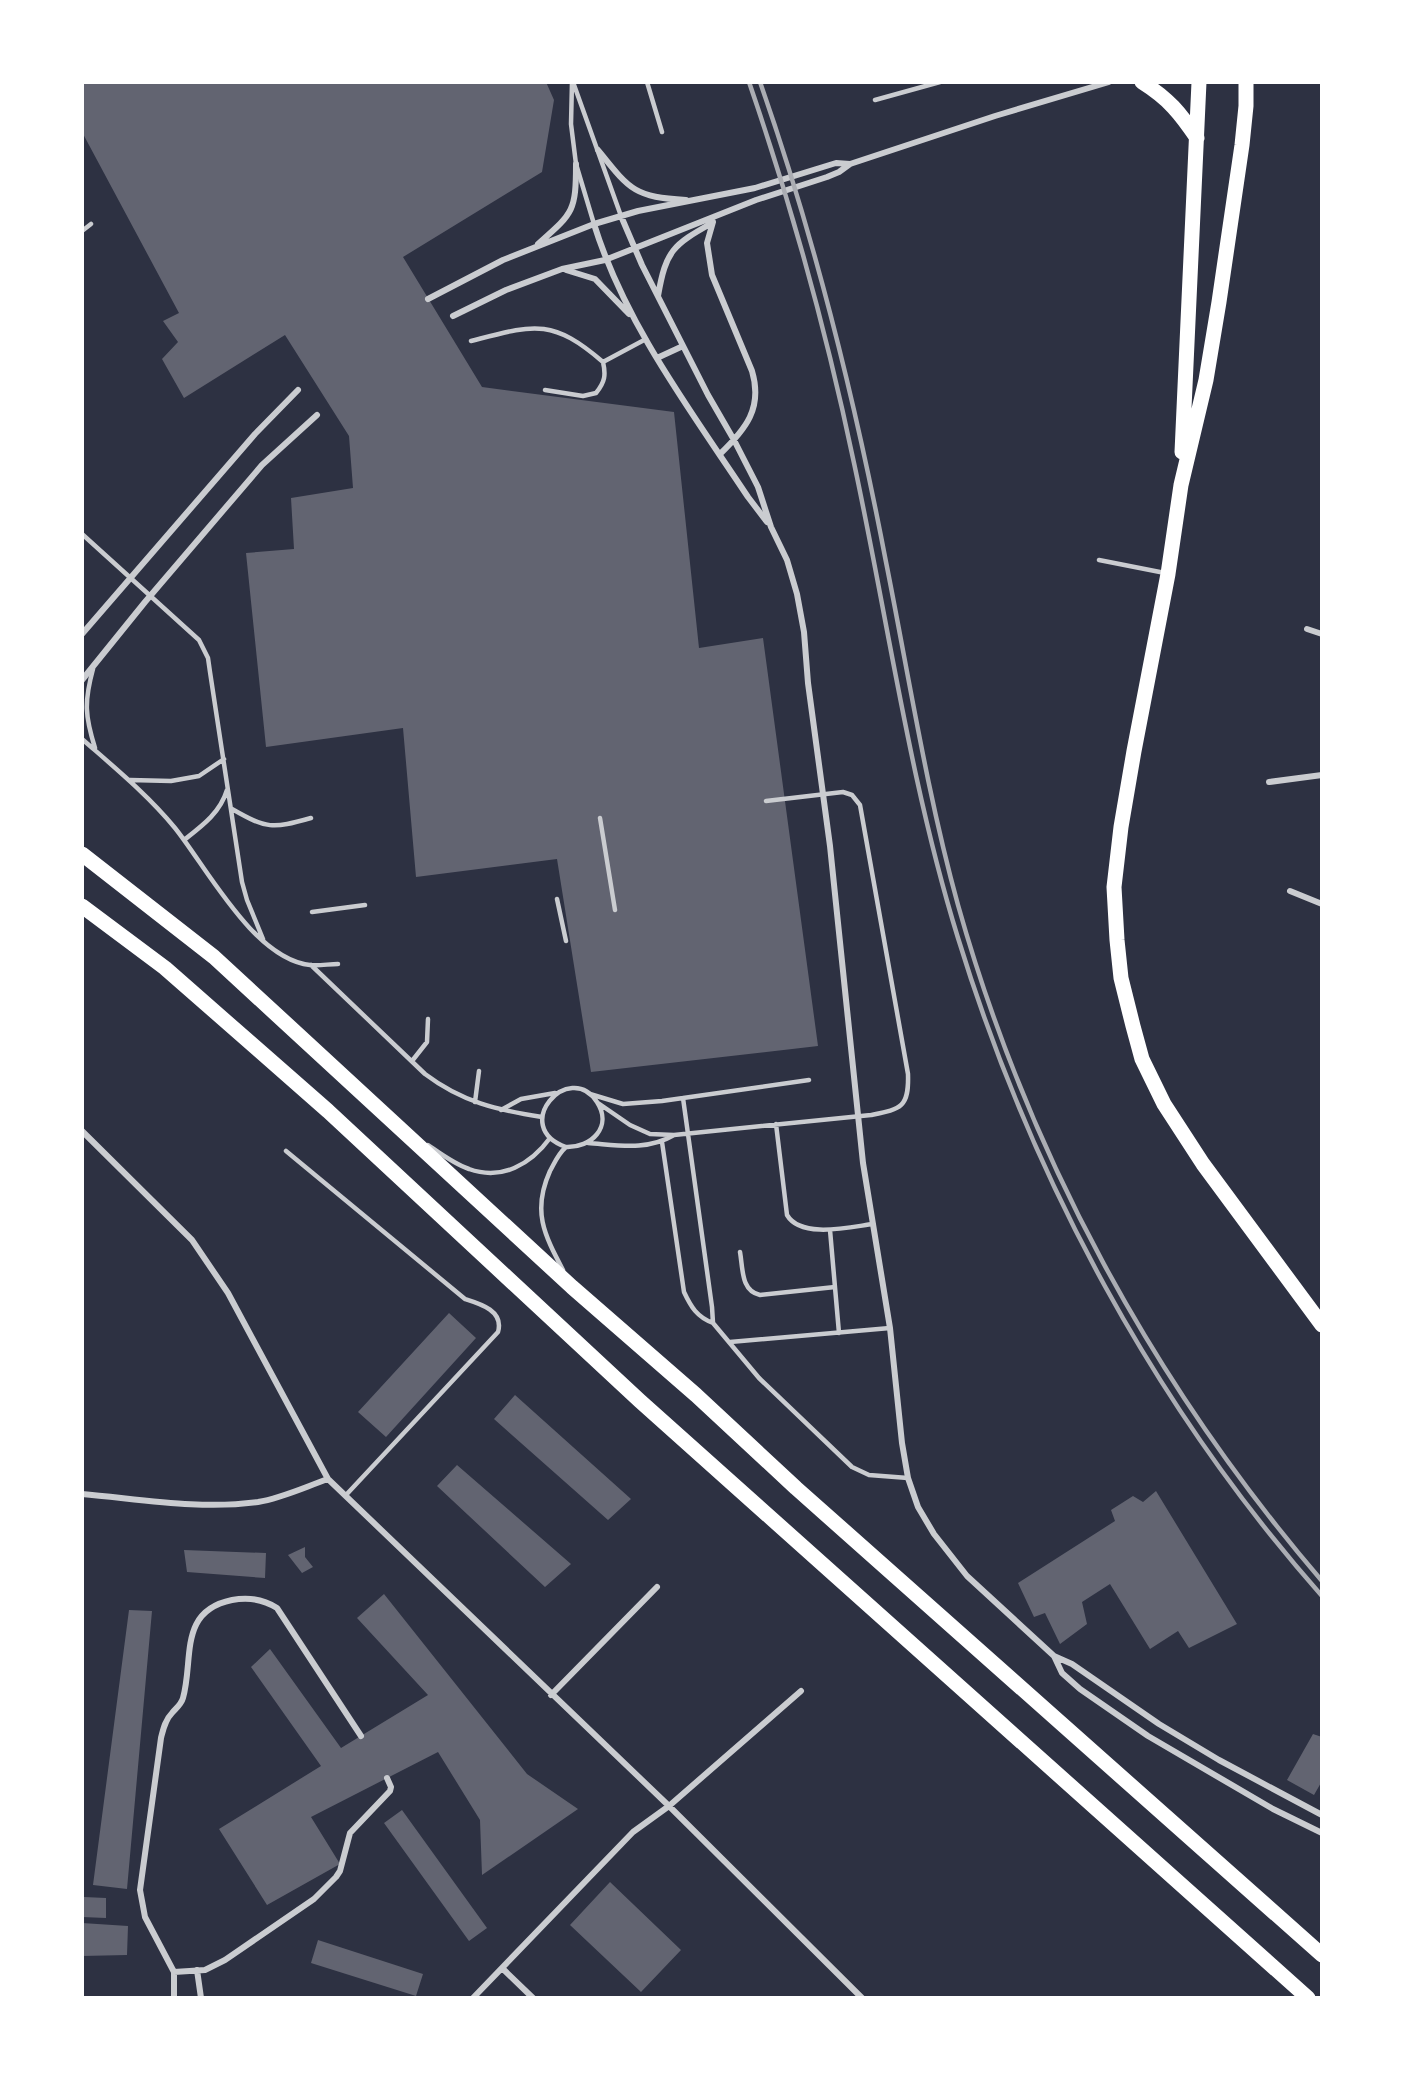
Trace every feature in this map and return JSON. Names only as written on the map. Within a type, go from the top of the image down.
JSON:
[{"type":"main road","points":[[1142,82],[1174,106],[1197,138]]},
{"type":"main road","points":[[1181,485],[1199,82]]},
{"type":"main road","points":[[1246,82],[1242,145],[1219,302],[1206,380],[1181,485],[1168,574],[1134,751],[1114,887],[1121,978],[1142,1059],[1164,1104],[1203,1164],[1322,1325]]},
{"type":"main road","points":[[82,854],[214,957],[572,1287],[696,1395],[805,1496],[1322,1955]]},
{"type":"main road","points":[[82,906],[165,968],[328,1111],[640,1401],[1308,1998]]},
{"type":"main road","points":[[1275,1968],[1298,1998]]},
{"type":"street","points":[[453,316],[506,290],[562,269],[605,260],[756,200],[827,177],[850,164],[995,116],[1109,82]]},
{"type":"street","points":[[598,150],[616,173],[634,190],[656,198],[696,200]]},
{"type":"street","points":[[428,299],[503,260],[594,224],[638,211],[754,188],[836,163],[850,164]]},
{"type":"street","points":[[533,248],[563,222],[572,208],[576,194],[576,164]]},
{"type":"street","points":[[658,296],[665,265],[679,243],[728,213]]},
{"type":"street","points":[[621,216],[683,346],[758,487],[771,527],[787,560],[797,594],[804,632],[808,683],[830,846],[863,1163],[890,1328],[902,1443],[908,1478],[918,1506],[934,1534],[968,1576],[1054,1656],[1072,1664],[1140,1712],[1219,1760],[1322,1815]]},
{"type":"street","points":[[713,222],[707,243],[712,275],[755,383],[756,400],[752,412],[734,440],[720,454]]},
{"type":"street","points":[[594,224],[605,260],[634,319],[748,497],[771,527]]},
{"type":"street","points":[[562,269],[595,279],[634,319]]},
{"type":"street","points":[[657,358],[683,346]]},
{"type":"street","points":[[82,634],[255,434],[298,390]]},
{"type":"street","points":[[82,680],[262,465],[317,415]]},
{"type":"street","points":[[1307,629],[1322,634]]},
{"type":"street","points":[[1269,782],[1322,775]]},
{"type":"street","points":[[1290,891],[1322,904]]},
{"type":"street","points":[[82,1131],[192,1240],[228,1293],[328,1479],[669,1806],[862,1998]]},
{"type":"street","points":[[82,1494],[189,1504],[230,1505],[276,1497],[328,1479]]},
{"type":"street","points":[[551,1695],[657,1587]]},
{"type":"street","points":[[174,1998],[174,1972],[145,1917],[140,1890],[161,1738],[166,1722],[183,1699],[189,1642],[204,1612],[229,1601],[245,1598],[268,1602],[277,1608],[361,1736]]},
{"type":"street","points":[[1054,1656],[1062,1672],[1080,1689],[1148,1736],[1273,1809],[1322,1833]]},
{"type":"street","points":[[473,1998],[633,1832],[669,1806],[801,1691]]},
{"type":"street","points":[[174,1972],[205,1970],[225,1960],[314,1899],[336,1877],[343,1863],[350,1833],[390,1791],[391,1787],[387,1778]]},
{"type":"street","points":[[502,1968],[533,1998]]},
{"type":"street","points":[[197,1970],[201,1998]]},
{"type":"lane","points":[[573,82],[621,216]]},
{"type":"lane","points":[[573,82],[571,124],[576,164],[594,224]]},
{"type":"lane","points":[[647,82],[662,132]]},
{"type":"lane","points":[[875,100],[940,82]]},
{"type":"lane","points":[[82,231],[91,224]]},
{"type":"lane","points":[[471,341],[517,329],[541,328],[561,333],[582,344],[603,362],[604,383],[596,393],[583,396],[545,390]]},
{"type":"lane","points":[[603,362],[646,339]]},
{"type":"lane","points":[[82,534],[180,621],[199,640],[208,658],[247,900],[263,939]]},
{"type":"lane","points":[[1099,560],[1168,574]]},
{"type":"lane","points":[[93,669],[86,693],[86,706],[89,728],[96,750]]},
{"type":"lane","points":[[82,739],[130,780],[184,840],[217,889],[263,939],[278,952],[294,961],[310,965],[338,964]]},
{"type":"lane","points":[[130,780],[171,781],[199,776],[224,759]]},
{"type":"lane","points":[[184,840],[207,822],[222,803],[228,787]]},
{"type":"lane","points":[[590,1094],[598,1103],[630,1125],[650,1134],[686,1134],[859,1116],[892,1111],[900,1107],[908,1093],[908,1074],[860,805],[852,795],[838,792],[766,801]]},
{"type":"lane","points":[[231,809],[263,825],[290,824],[311,818]]},
{"type":"lane","points":[[600,818],[615,910]]},
{"type":"lane","points":[[557,899],[566,940]]},
{"type":"lane","points":[[312,912],[365,905]]},
{"type":"lane","points":[[310,965],[445,1089],[501,1110],[542,1117]]},
{"type":"lane","points":[[412,1061],[427,1042],[428,1019]]},
{"type":"lane","points":[[475,1102],[479,1071]]},
{"type":"lane","points":[[501,1110],[521,1099],[568,1089],[579,1089],[623,1104],[809,1080]]},
{"type":"lane","points":[[557,1092],[544,1107],[542,1117],[544,1128],[557,1144],[566,1147],[577,1147],[588,1143],[640,1147],[662,1142],[674,1135]]},
{"type":"lane","points":[[683,1098],[713,1323]]},
{"type":"lane","points":[[588,1143],[600,1129],[602,1121],[598,1103]]},
{"type":"lane","points":[[393,1123],[457,1164],[471,1170],[499,1173],[526,1164],[540,1153],[550,1138]]},
{"type":"lane","points":[[776,1124],[787,1215],[790,1220],[798,1226],[830,1230],[873,1224]]},
{"type":"lane","points":[[662,1142],[684,1292],[690,1306],[701,1318],[713,1323],[759,1378],[852,1467],[869,1475],[908,1478]]},
{"type":"lane","points":[[566,1147],[558,1154],[544,1185],[540,1203],[540,1220],[549,1245],[572,1287]]},
{"type":"lane","points":[[286,1152],[465,1299],[480,1304],[496,1314],[498,1318],[498,1332],[346,1496]]},
{"type":"lane","points":[[830,1230],[839,1333]]},
{"type":"lane","points":[[740,1252],[747,1289],[752,1293],[760,1295],[835,1287]]},
{"type":"lane","points":[[730,1342],[890,1328]]},
{"type":"building","points":[[82,82],[546,82],[554,100],[542,172],[403,257],[482,387],[674,412],[699,648],[763,638],[818,1046],[591,1072],[557,859],[416,877],[403,728],[266,747],[246,553],[294,549],[291,498],[353,488],[349,436],[285,335],[184,398],[162,359],[178,342],[163,321],[179,313],[82,132]]},
{"type":"building","points":[[449,1313],[476,1338],[386,1437],[358,1412]]},
{"type":"building","points":[[515,1395],[631,1499],[608,1520],[494,1419]]},
{"type":"building","points":[[457,1465],[571,1564],[545,1587],[437,1486]]},
{"type":"building","points":[[1156,1491],[1237,1624],[1189,1648],[1178,1631],[1150,1649],[1110,1584],[1082,1602],[1087,1624],[1060,1644],[1045,1613],[1034,1617],[1018,1583],[1115,1521],[1111,1510],[1133,1496],[1143,1502]]},
{"type":"building","points":[[305,1547],[305,1557],[313,1567],[302,1573],[288,1555]]},
{"type":"building","points":[[184,1550],[266,1553],[265,1578],[187,1572]]},
{"type":"building","points":[[384,1594],[527,1774],[578,1809],[482,1875],[480,1820],[438,1752],[311,1817],[340,1864],[267,1905],[219,1829],[321,1766],[251,1667],[270,1649],[341,1748],[428,1695],[357,1618]]},
{"type":"building","points":[[129,1610],[152,1611],[127,1889],[93,1885]]},
{"type":"building","points":[[1313,1734],[1322,1737],[1322,1781],[1314,1795],[1287,1780]]},
{"type":"building","points":[[402,1810],[487,1928],[469,1941],[384,1823]]},
{"type":"building","points":[[610,1882],[681,1950],[641,1992],[570,1925]]},
{"type":"building","points":[[84,1897],[106,1898],[106,1918],[82,1917]]},
{"type":"building","points":[[82,1923],[128,1926],[127,1955],[82,1956]]},
{"type":"building","points":[[318,1940],[423,1974],[416,1996],[311,1963]]},
{"type":"railway","points":[[749,82],[780,176],[820,319],[854,463],[926,821],[958,938],[988,1028],[1023,1116],[1062,1202],[1105,1286],[1153,1368],[1205,1447],[1261,1523],[1322,1596]]},
{"type":"railway","points":[[760,82],[799,200],[847,380],[874,501],[928,778],[947,863],[987,997],[1021,1088],[1060,1177],[1103,1263],[1151,1347],[1204,1428],[1261,1506],[1322,1581]]}]
